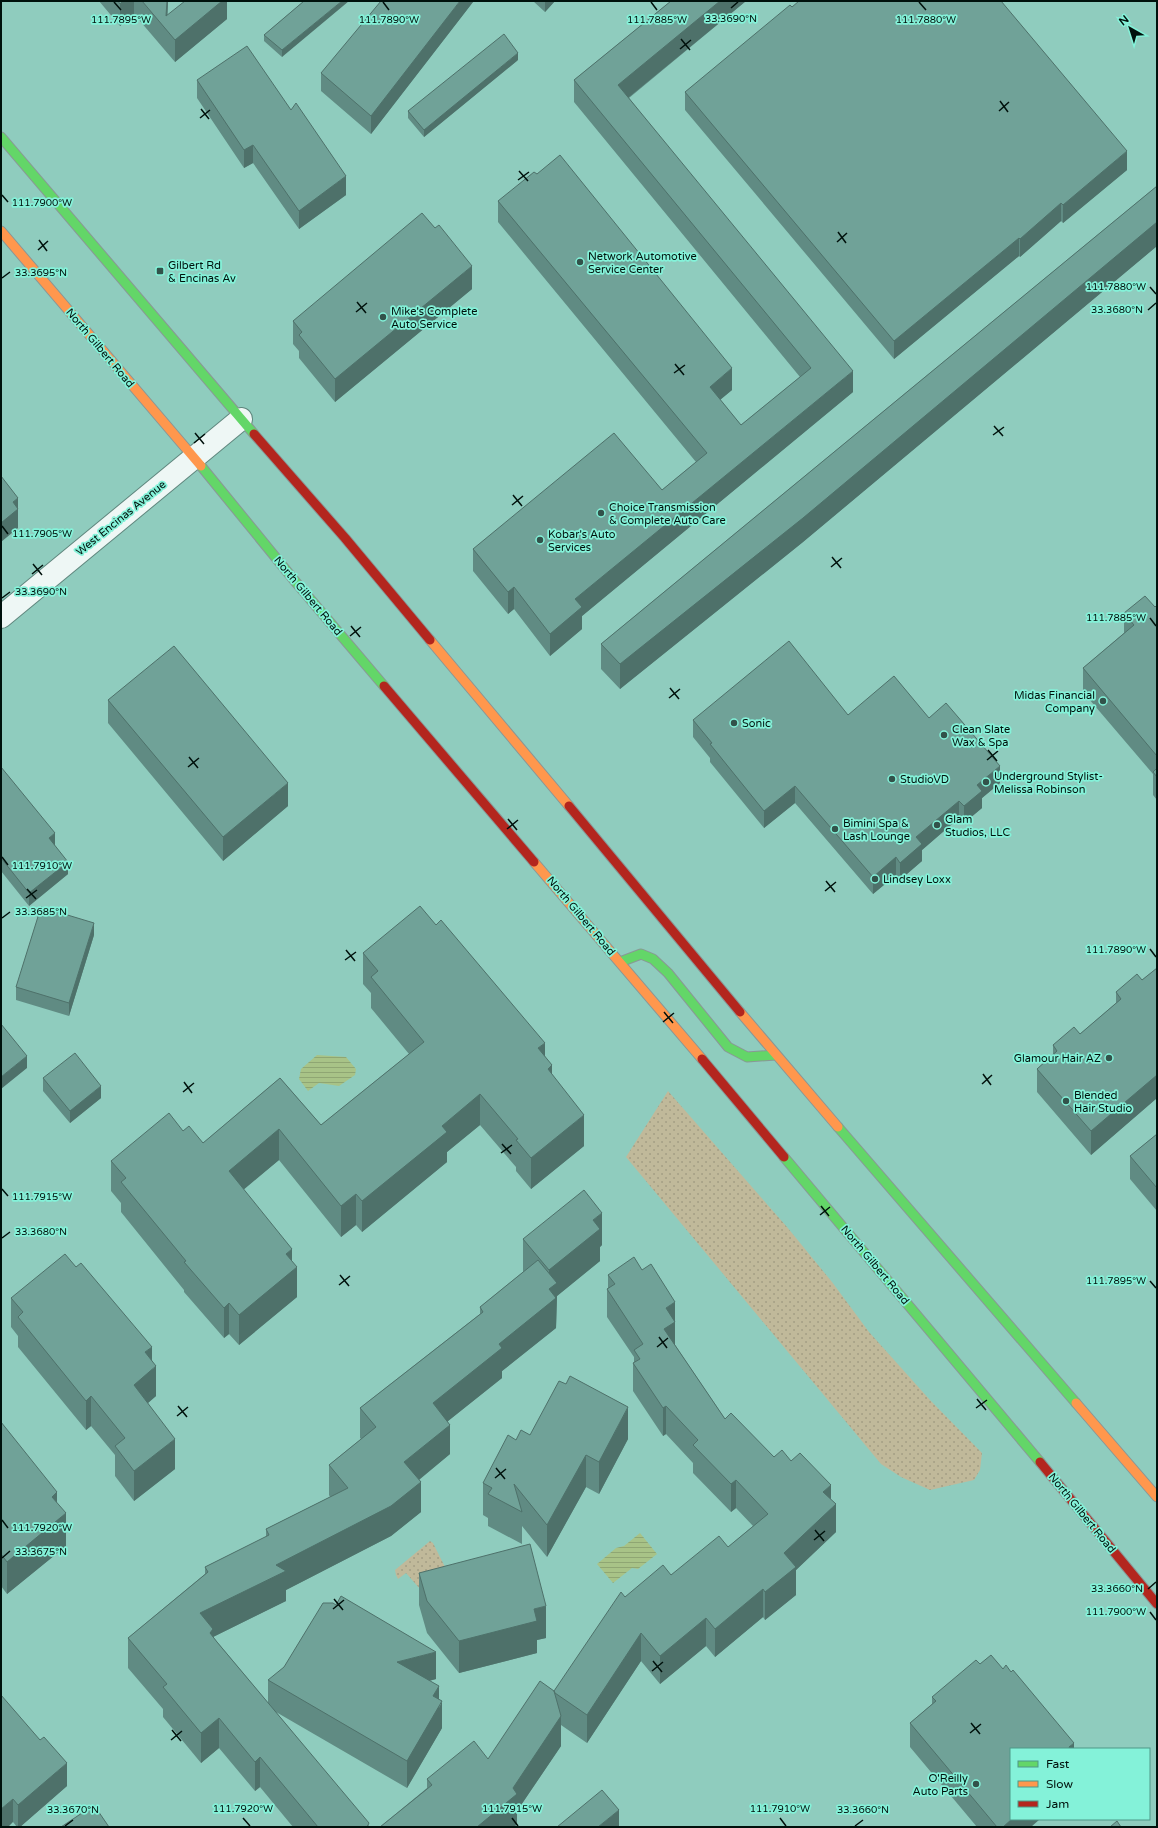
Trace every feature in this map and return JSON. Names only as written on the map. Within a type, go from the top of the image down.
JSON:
[{"type":"main road","points":[[1,137],[9,152],[355,550],[776,1055],[1157,1497]]},
{"type":"main road","name":"North Gilbert Road","points":[[1,231],[194,458],[299,586],[620,962],[1018,1434],[1157,1604]]},
{"type":"main road","points":[[620,962],[641,954],[653,959],[668,973],[728,1047],[747,1057],[776,1055]]},
{"type":"street","name":"West Encinas Avenue","points":[[1,617],[241,419]]},
{"type":"shaded area","points":[[317,1055],[346,1057],[356,1069],[355,1075],[339,1086],[319,1083],[308,1091],[299,1079],[301,1069]]},
{"type":"shaded area","points":[[668,1091],[787,1227],[832,1282],[869,1332],[930,1400],[982,1453],[980,1470],[974,1480],[930,1490],[901,1477],[881,1464],[626,1157]]},
{"type":"shaded area","points":[[640,1533],[657,1554],[638,1569],[632,1568],[613,1583],[597,1564],[616,1548],[624,1546]]},
{"type":"shaded area","points":[[430,1541],[433,1543],[449,1575],[420,1589],[406,1573],[398,1579],[395,1570]]},
{"type":"building","points":[[142,1],[167,1],[166,16],[185,1],[222,1],[175,40]]},
{"type":"building","points":[[304,1],[342,1],[282,50],[264,35]]},
{"type":"building","points":[[381,1],[460,1],[371,116],[321,73]]},
{"type":"building","points":[[671,1],[720,1],[618,85],[853,371],[575,599],[582,607],[550,634],[514,587],[508,592],[473,549],[614,433],[662,490],[707,453],[498,201],[534,172],[537,174],[560,155],[732,368],[710,387],[741,425],[811,368],[574,80]]},
{"type":"building","points":[[799,1],[1001,1],[1127,151],[1063,205],[1061,203],[1020,239],[1019,238],[894,341],[685,92],[790,5],[792,7]]},
{"type":"building","points":[[504,34],[518,53],[424,130],[408,111]]},
{"type":"building","points":[[247,46],[291,110],[296,103],[346,176],[299,211],[253,145],[244,150],[197,80]]},
{"type":"building","points":[[1157,186],[1157,222],[803,518],[620,664],[601,644]]},
{"type":"building","name":"Mike's Complete Auto Service","points":[[422,213],[435,228],[439,225],[472,266],[335,379],[299,335],[302,332],[293,321]]},
{"type":"building","points":[[1,476],[18,498],[13,502],[18,509],[1,523]]},
{"type":"building","points":[[1145,596],[1155,607],[1157,605],[1157,756],[1083,668],[1134,625],[1124,613]]},
{"type":"building","points":[[789,641],[848,715],[894,676],[929,718],[946,703],[1000,766],[977,785],[982,791],[964,806],[959,801],[916,837],[922,844],[900,863],[896,857],[873,877],[795,786],[764,811],[710,744],[712,743],[693,720]]},
{"type":"building","points":[[174,646],[288,783],[223,837],[108,700]]},
{"type":"building","points":[[1,767],[55,833],[49,838],[68,862],[29,893],[1,858]]},
{"type":"building","points":[[1157,768],[1157,777],[1153,772]]},
{"type":"building","points":[[420,906],[436,925],[441,920],[545,1043],[538,1048],[552,1065],[548,1069],[584,1115],[531,1158],[516,1140],[518,1139],[480,1094],[442,1126],[447,1132],[362,1201],[356,1194],[341,1206],[279,1129],[229,1171],[292,1249],[286,1254],[297,1267],[239,1315],[229,1303],[224,1308],[184,1262],[186,1261],[121,1182],[126,1178],[111,1161],[169,1113],[183,1131],[189,1126],[203,1143],[280,1078],[321,1125],[424,1042],[371,977],[378,971],[363,953]]},
{"type":"building","points":[[41,907],[94,923],[69,1003],[16,987]]},
{"type":"building","points":[[1157,968],[1157,1075],[1091,1131],[1037,1069],[1057,1051],[1053,1045],[1074,1027],[1080,1034],[1121,999],[1116,992],[1137,974],[1142,980]]},
{"type":"building","points":[[1,1024],[27,1056],[1,1077]]},
{"type":"building","points":[[75,1053],[101,1086],[70,1111],[43,1078]]},
{"type":"building","points":[[1157,1134],[1157,1188],[1130,1156]]},
{"type":"building","points":[[584,1190],[602,1213],[593,1220],[600,1229],[549,1270],[523,1239]]},
{"type":"building","points":[[65,1254],[76,1267],[81,1263],[152,1347],[145,1352],[156,1366],[134,1385],[175,1439],[134,1471],[115,1446],[125,1438],[91,1396],[86,1401],[18,1317],[23,1312],[11,1298]]},
{"type":"building","points":[[634,1257],[642,1270],[651,1264],[675,1302],[666,1308],[675,1322],[664,1329],[725,1419],[731,1413],[774,1457],[782,1450],[791,1461],[800,1453],[831,1485],[823,1492],[836,1504],[784,1553],[796,1567],[765,1592],[763,1589],[715,1629],[706,1618],[660,1656],[641,1633],[587,1715],[554,1691],[621,1592],[625,1597],[663,1565],[671,1575],[719,1536],[728,1547],[768,1514],[736,1480],[731,1484],[693,1445],[698,1440],[666,1406],[663,1408],[633,1363],[640,1359],[634,1350],[643,1344],[607,1289],[615,1284],[608,1275]]},
{"type":"building","points":[[538,1260],[557,1283],[549,1289],[556,1298],[499,1344],[502,1348],[433,1403],[450,1425],[404,1462],[421,1482],[391,1506],[276,1565],[286,1571],[200,1613],[213,1629],[210,1633],[217,1642],[369,1823],[367,1827],[318,1827],[260,1757],[255,1762],[219,1718],[201,1733],[163,1687],[167,1684],[128,1638],[208,1572],[205,1567],[269,1535],[266,1529],[348,1488],[329,1465],[376,1427],[360,1408],[483,1312],[480,1307]]},
{"type":"building","points":[[570,1376],[628,1407],[599,1462],[586,1455],[547,1525],[514,1484],[522,1512],[488,1494],[492,1488],[483,1483],[508,1435],[516,1440],[521,1430],[530,1435],[559,1381],[566,1384]]},
{"type":"building","points":[[1,1422],[57,1492],[52,1497],[66,1513],[7,1562],[1,1554]]},
{"type":"building","points":[[530,1544],[546,1606],[534,1609],[537,1621],[459,1641],[427,1601],[419,1573]]},
{"type":"building","points":[[341,1596],[436,1652],[397,1662],[439,1686],[433,1696],[442,1701],[407,1761],[268,1680],[284,1667],[323,1603],[333,1603],[336,1605]]},
{"type":"building","name":"O'Reilly Auto Parts","points":[[991,1655],[1003,1669],[1006,1665],[1011,1672],[1013,1670],[1074,1743],[1070,1748],[1010,1748],[1011,1820],[1003,1827],[997,1827],[910,1723],[936,1701],[932,1697],[976,1660],[980,1664]]},
{"type":"building","points":[[540,1681],[554,1691],[561,1716],[513,1788],[517,1794],[477,1827],[380,1827],[432,1785],[427,1779],[474,1741],[488,1759]]},
{"type":"building","points":[[1,1695],[40,1740],[44,1737],[67,1763],[18,1805],[13,1799],[1,1809]]},
{"type":"building","points":[[602,1790],[619,1810],[598,1827],[557,1827]]},
{"type":"building","points":[[94,1805],[109,1827],[61,1827]]},
{"type":"building","points":[[1117,1821],[1121,1827],[1110,1827]]},
{"type":"traffic: fast","points":[[1,137],[254,434]]},
{"type":"traffic: fast","points":[[201,466],[294,580],[384,686]]},
{"type":"traffic: fast","points":[[620,962],[641,954],[653,959],[668,973],[728,1047],[747,1057],[776,1055]]},
{"type":"traffic: fast","points":[[838,1127],[1076,1403]]},
{"type":"traffic: fast","points":[[784,1157],[1040,1462]]},
{"type":"traffic: slow","points":[[1,231],[201,466]]},
{"type":"traffic: slow","points":[[430,640],[569,806]]},
{"type":"traffic: slow","points":[[534,862],[702,1059]]},
{"type":"traffic: slow","points":[[740,1012],[838,1127]]},
{"type":"traffic: slow","points":[[1076,1403],[1157,1497]]},
{"type":"traffic: jam","points":[[254,434],[345,538],[430,640]]},
{"type":"traffic: jam","points":[[384,686],[534,862]]},
{"type":"traffic: jam","points":[[569,806],[740,1012]]},
{"type":"traffic: jam","points":[[702,1059],[784,1157]]},
{"type":"traffic: jam","points":[[1040,1462],[1157,1604]]},
{"type":"place","name":"Network Automotive Service Center","points":[[580,262]]},
{"type":"place","name":"Gilbert Rd & Encinas Av","points":[[160,271]]},
{"type":"place","name":"Mike's Complete Auto Service","points":[[383,317]]},
{"type":"place","name":"Choice Transmission & Complete Auto Care","points":[[601,513]]},
{"type":"place","name":"Kobar's Auto Services","points":[[540,540]]},
{"type":"place","name":"Midas Financial Company","points":[[1103,701]]},
{"type":"place","name":"Sonic","points":[[734,723]]},
{"type":"place","name":"Clean Slate Wax & Spa","points":[[944,735]]},
{"type":"place","name":"StudioVD","points":[[892,779]]},
{"type":"place","name":"Underground Stylist- Melissa Robinson","points":[[986,782]]},
{"type":"place","name":"Glam Studios, LLC","points":[[937,825]]},
{"type":"place","name":"Bimini Spa & Lash Lounge","points":[[835,829]]},
{"type":"place","name":"Lindsey Loxx","points":[[875,879]]},
{"type":"place","name":"Glamour Hair AZ","points":[[1109,1058]]},
{"type":"place","name":"Blended Hair Studio","points":[[1066,1101]]},
{"type":"place","name":"O'Reilly Auto Parts","points":[[976,1784]]}]
